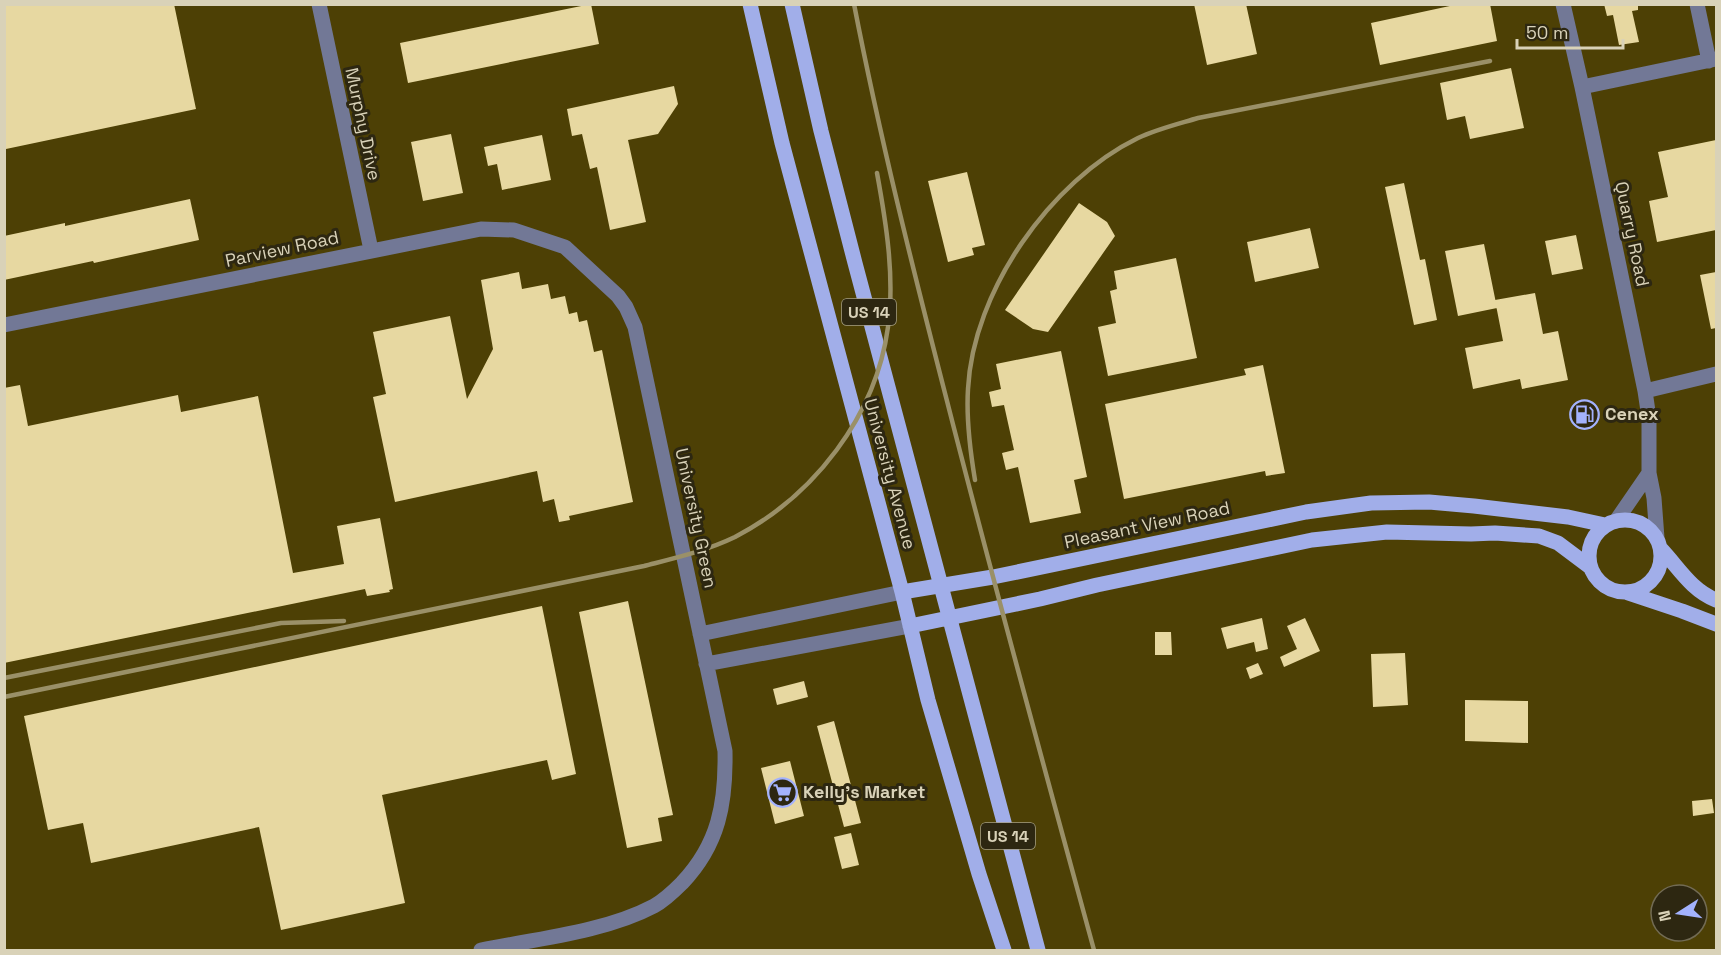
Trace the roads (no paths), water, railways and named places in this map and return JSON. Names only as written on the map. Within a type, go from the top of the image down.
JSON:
[{"type":"main road","name":"University Avenue","points":[[750,4],[811,254],[902,592],[931,711],[1004,951]]},
{"type":"main road","name":"University Avenue","points":[[792,4],[852,252],[951,617],[1038,951]]},
{"type":"main road","name":"Pleasant View Road","points":[[902,592],[993,577],[1306,512],[1371,503],[1429,502],[1611,523]]},
{"type":"main road","points":[[1716,600],[1701,594],[1684,577],[1649,529],[1639,523],[1628,520],[1611,523],[1597,533],[1591,543],[1588,554],[1590,567],[1595,578],[1604,587],[1682,610],[1716,624]]},
{"type":"main road","points":[[910,626],[1312,540],[1387,532],[1496,533],[1539,536],[1558,543],[1590,567]]},
{"type":"main road","points":[[1628,593],[1645,586],[1658,573],[1661,561],[1659,543]]},
{"type":"street","name":"Murphy Drive","points":[[319,4],[371,250]]},
{"type":"street","name":"Quarry Road","points":[[1563,4],[1645,391],[1649,473],[1659,543]]},
{"type":"street","points":[[1582,87],[1713,60],[1697,4]]},
{"type":"street","name":"Parview Road","points":[[4,325],[459,232],[497,228],[514,230],[566,249]]},
{"type":"street","name":"University Green","points":[[481,951],[608,925],[656,905],[672,893],[692,872],[712,841],[725,785],[725,751],[635,327],[618,296],[566,249]]},
{"type":"street","points":[[1645,391],[1716,374]]},
{"type":"street","points":[[1611,523],[1649,473]]},
{"type":"street","name":"Pleasant View Road","points":[[700,634],[902,592]]},
{"type":"street","points":[[706,664],[910,626]]},
{"type":"railway","points":[[854,4],[886,154],[934,352],[1094,950]]},
{"type":"railway","points":[[975,480],[969,435],[968,389],[973,352],[984,314],[1001,278],[1022,243],[1047,210],[1075,182],[1106,157],[1138,138],[1198,118],[1490,61]]},
{"type":"railway","points":[[4,697],[644,566],[713,546],[735,537],[764,520],[815,476],[837,450],[870,392],[881,360],[890,308],[890,269],[877,173]]},
{"type":"railway","points":[[4,678],[281,623],[344,621]]},
{"type":"place","name":"Cenex","points":[[1584,414]]},
{"type":"place","name":"Kelly's Market","points":[[782,792]]}]
